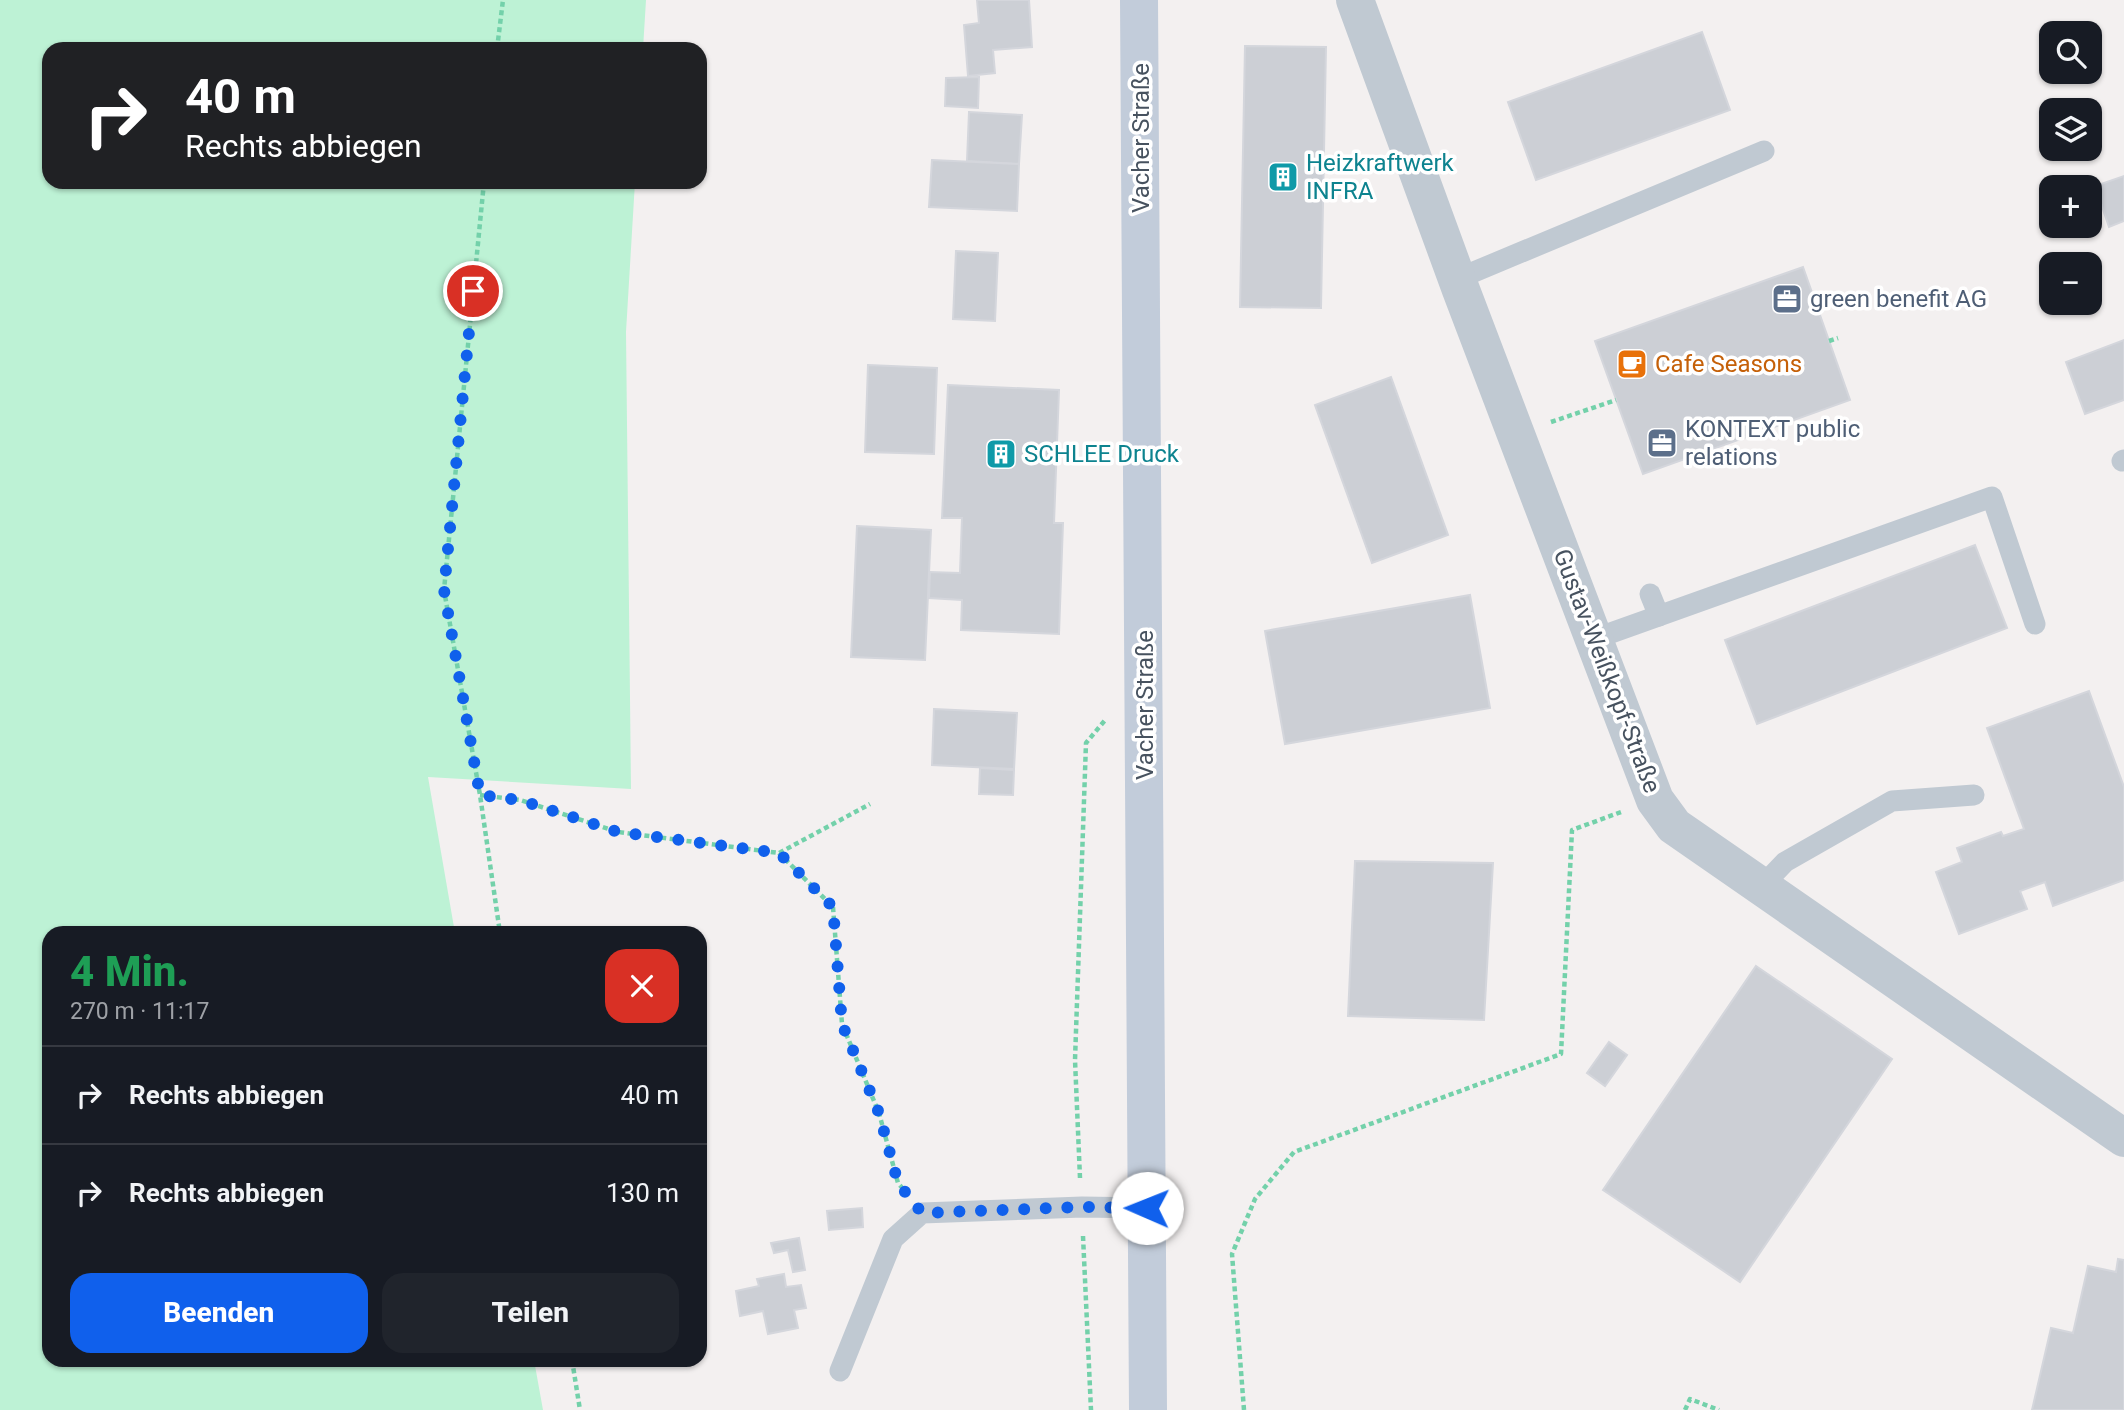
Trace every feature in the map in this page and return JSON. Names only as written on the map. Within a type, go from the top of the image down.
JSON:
[{"type":"street","name":"Vacher Straße","points":[[1139,0],[1148,1410]]},
{"type":"street","name":"Gustav-Weißkopf-Straße","points":[[1355,0],[1457,279],[1655,800],[1674,826],[2124,1138]]},
{"type":"lane","points":[[1457,279],[1764,151]]},
{"type":"lane","points":[[1594,639],[1992,497],[2035,624]]},
{"type":"lane","points":[[1650,594],[1659,616]]},
{"type":"lane","points":[[1762,887],[1785,862],[1892,801],[1974,795]]},
{"type":"lane","points":[[840,1371],[893,1239],[922,1213],[1082,1207],[1147,1208]]},
{"type":"path","points":[[498,42],[503,0]]},
{"type":"path","points":[[483,189],[444,590],[480,795],[499,926]]},
{"type":"path","points":[[1829,341],[1838,338]]},
{"type":"path","points":[[1516,434],[1616,400]]},
{"type":"path","points":[[1091,1410],[1075,1060],[1086,743],[1145,674]]},
{"type":"path","points":[[480,795],[520,800],[618,832],[779,853],[870,804]]},
{"type":"path","points":[[1244,1410],[1232,1254],[1255,1199],[1294,1152],[1561,1054],[1572,830],[1655,800]]},
{"type":"path","points":[[779,853],[833,907],[842,1024],[879,1113],[898,1183],[922,1213]]},
{"type":"path","points":[[573,1367],[580,1410]]},
{"type":"path","points":[[1685,1410],[1690,1399],[1719,1410]]},
{"type":"green space","points":[[0,0],[646,0],[643,42],[42,42],[42,189],[635,189],[626,332],[631,789],[428,777],[454,926],[42,926],[42,1367],[535,1367],[543,1410],[0,1410]]},
{"type":"building","points":[[977,0],[1029,0],[1032,47],[993,50],[995,73],[968,76],[964,25],[979,23]]},
{"type":"building","points":[[1702,32],[1730,110],[1536,180],[1508,102]]},
{"type":"building","name":"Heizkraftwerk INFRA","points":[[1245,46],[1326,47],[1321,308],[1240,307]]},
{"type":"building","points":[[979,77],[978,108],[945,106],[946,78]]},
{"type":"building","points":[[969,112],[1022,115],[1019,164],[967,161]]},
{"type":"building","points":[[932,160],[1019,164],[1017,211],[929,207]]},
{"type":"building","points":[[2124,176],[2124,221],[2109,227],[2102,206],[2102,184]]},
{"type":"building","points":[[956,251],[998,253],[995,321],[953,319]]},
{"type":"building","points":[[1803,267],[1850,400],[1643,474],[1595,341]]},
{"type":"building","points":[[2124,340],[2124,400],[2085,414],[2066,362]]},
{"type":"building","points":[[868,365],[937,368],[934,454],[865,452]]},
{"type":"building","points":[[1391,377],[1448,535],[1372,563],[1315,405]]},
{"type":"building","name":"SCHLEE Druck","points":[[948,385],[1059,390],[1054,523],[1063,523],[1059,634],[961,630],[962,600],[929,598],[930,572],[960,573],[962,518],[942,518]]},
{"type":"building","points":[[857,526],[931,530],[925,660],[851,657]]},
{"type":"building","points":[[1975,545],[2007,628],[1757,724],[1725,640]]},
{"type":"building","points":[[1470,595],[1490,708],[1285,744],[1265,631]]},
{"type":"building","points":[[2089,691],[2124,787],[2124,880],[2053,906],[2045,882],[2020,891],[2027,909],[1959,934],[1936,872],[1962,862],[1957,848],[2001,832],[2003,836],[2024,829],[1987,728]]},
{"type":"building","points":[[934,709],[1017,713],[1014,769],[932,765]]},
{"type":"building","points":[[980,768],[1014,770],[1013,795],[979,794]]},
{"type":"building","points":[[1355,861],[1493,863],[1484,1020],[1348,1016]]},
{"type":"building","points":[[1756,966],[1892,1059],[1740,1282],[1603,1190]]},
{"type":"building","points":[[1609,1042],[1627,1055],[1605,1086],[1587,1073]]},
{"type":"building","points":[[862,1208],[863,1227],[829,1230],[827,1211]]},
{"type":"building","points":[[799,1238],[805,1270],[793,1272],[788,1250],[774,1253],[771,1243]]},
{"type":"building","points":[[2118,1259],[2124,1260],[2124,1410],[2032,1410],[2051,1328],[2073,1333],[2088,1266],[2116,1272]]},
{"type":"building","points":[[784,1274],[786,1287],[801,1285],[806,1308],[794,1310],[798,1328],[768,1334],[763,1311],[740,1316],[736,1291],[759,1286],[757,1279]]},
{"type":"place","name":"Heizkraftwerk INFRA","points":[[1283,177]]},
{"type":"place","name":"green benefit AG","points":[[1787,299]]},
{"type":"place","name":"Cafe Seasons","points":[[1632,364]]},
{"type":"place","name":"KONTEXT public relations","points":[[1662,443]]},
{"type":"place","name":"SCHLEE Druck","points":[[1001,454]]},
{"type":"route","points":[[473,291],[444,590],[480,795],[520,800],[618,832],[779,853],[833,907],[842,1024],[879,1113],[898,1183],[922,1213],[1082,1207],[1147,1208]]}]
